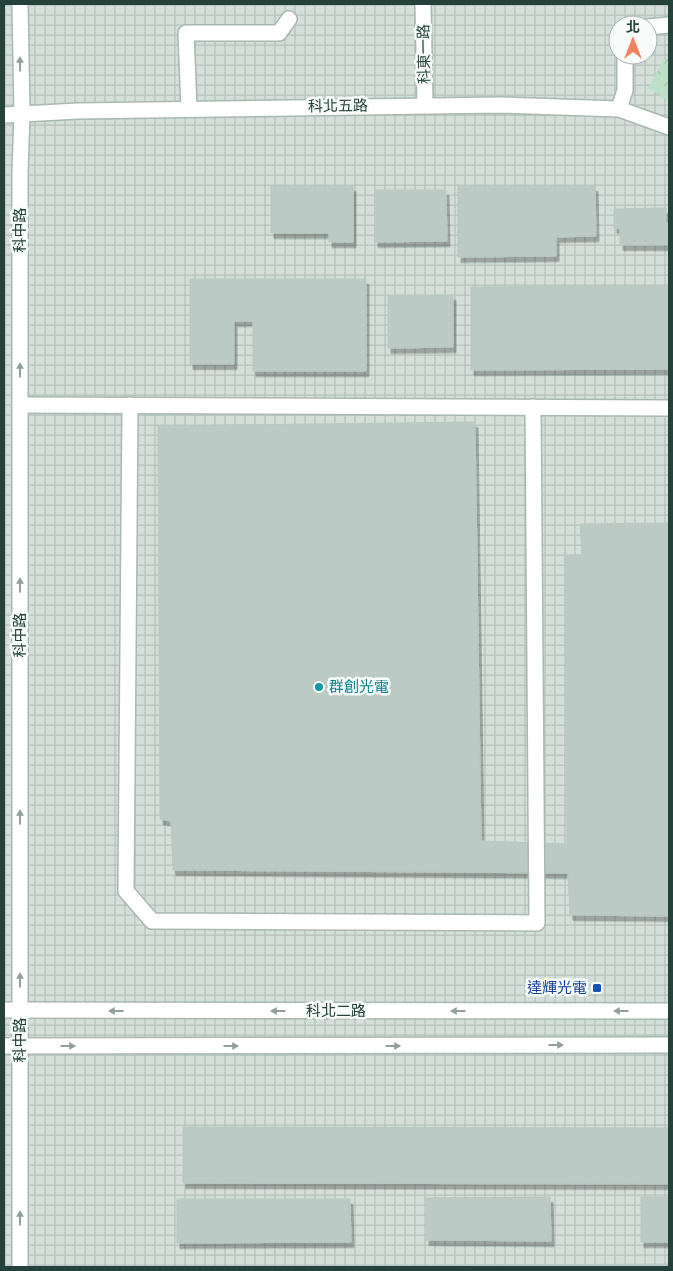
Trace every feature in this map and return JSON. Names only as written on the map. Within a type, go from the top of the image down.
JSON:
[{"type":"street","name":"科中路","points":[[20,4],[22,113],[20,173],[20,1267]]},
{"type":"street","name":"科東一路","points":[[423,4],[425,105]]},
{"type":"street","points":[[189,109],[186,33],[278,33],[289,19]]},
{"type":"street","points":[[620,109],[625,90],[625,65]]},
{"type":"street","name":"科北五路","points":[[4,115],[189,109],[502,105],[620,109],[669,127]]},
{"type":"street","points":[[20,405],[669,408]]},
{"type":"street","points":[[130,405],[126,891],[152,921],[537,923],[533,407]]},
{"type":"street","name":"科北二路","points":[[4,1010],[669,1011]]},
{"type":"street","points":[[4,1046],[669,1045]]},
{"type":"shaded area","points":[[4,4],[669,4],[669,1267],[4,1267]]},
{"type":"green space","points":[[664,59],[669,59],[669,101],[648,88]]},
{"type":"building","points":[[271,186],[353,186],[353,242],[329,242],[329,233],[271,233]]},
{"type":"building","points":[[458,186],[595,186],[596,236],[556,237],[556,256],[458,257]]},
{"type":"building","points":[[375,190],[446,190],[447,241],[375,242]]},
{"type":"building","points":[[666,208],[666,223],[669,223],[669,245],[620,245],[620,228],[614,228],[614,209]]},
{"type":"building","points":[[190,279],[366,279],[366,371],[253,371],[253,321],[234,321],[234,364],[190,364]]},
{"type":"building","points":[[669,286],[669,369],[471,370],[471,287]]},
{"type":"building","points":[[453,295],[453,347],[388,348],[388,296]]},
{"type":"building","name":"群創光電","points":[[475,422],[481,841],[567,844],[565,555],[582,555],[580,524],[669,523],[669,916],[570,915],[568,873],[173,870],[171,821],[160,819],[158,426]]},
{"type":"building","points":[[183,1127],[669,1128],[669,1184],[183,1183]]},
{"type":"building","points":[[550,1197],[551,1241],[426,1240],[426,1198]]},
{"type":"building","points":[[641,1197],[669,1197],[669,1242],[641,1242]]},
{"type":"building","points":[[177,1199],[350,1199],[351,1242],[177,1243]]},
{"type":"building","points":[[669,1264],[669,1267],[97,1267]]},
{"type":"place","name":"群創光電","points":[[319,687]]},
{"type":"place","name":"達輝光電","points":[[597,988]]}]
